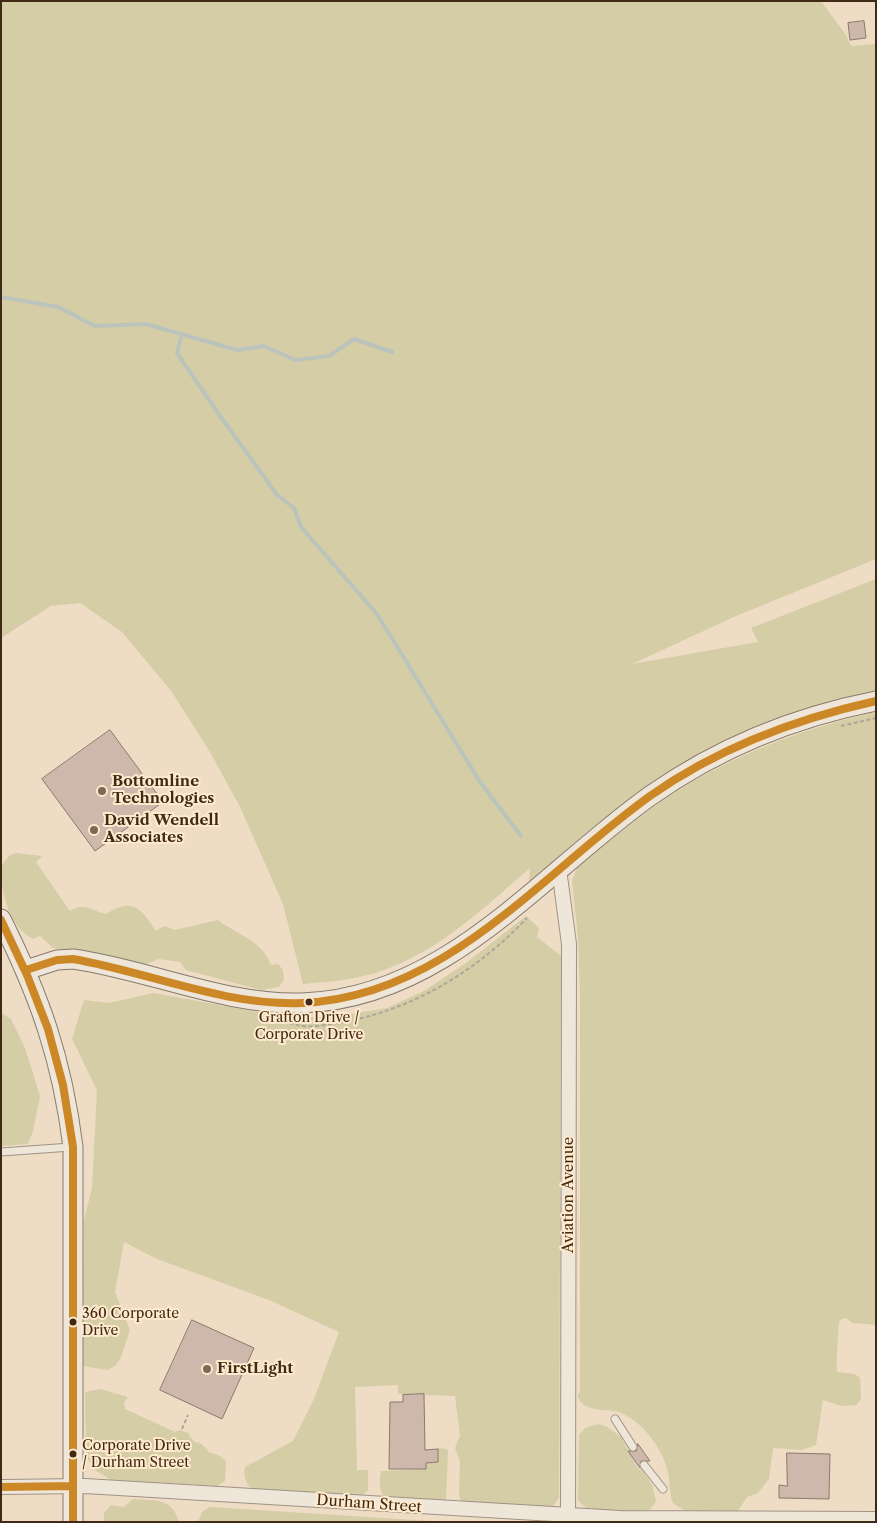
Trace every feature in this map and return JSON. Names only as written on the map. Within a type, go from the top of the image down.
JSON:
[{"type":"street","points":[[26,970],[57,960],[73,959],[233,998],[303,1003],[360,995],[387,986],[432,966],[495,920],[652,794],[716,756],[802,719],[876,701]]},
{"type":"street","name":"Aviation Avenue","points":[[559,869],[569,944],[568,1519]]},
{"type":"street","points":[[1,919],[26,970],[56,1052],[73,1146],[73,1522]]},
{"type":"street","name":"Durham Street","points":[[1,1487],[73,1486],[568,1519],[876,1519]]},
{"type":"lane","points":[[1,1152],[73,1146]]},
{"type":"lane","points":[[615,1419],[633,1447]]},
{"type":"lane","points":[[644,1465],[662,1488]]},
{"type":"path","points":[[835,727],[876,718]]},
{"type":"path","points":[[274,1018],[289,1022]]},
{"type":"path","points":[[182,1429],[188,1415]]},
{"type":"shaded area","points":[[1,1],[821,1],[846,35],[851,46],[876,44],[876,559],[736,616],[632,664],[758,642],[751,628],[876,579],[876,693],[799,712],[765,724],[700,755],[636,795],[575,842],[529,883],[530,868],[453,933],[411,959],[388,969],[364,976],[303,984],[283,904],[240,807],[210,752],[172,692],[122,632],[80,603],[51,606],[1,638]]},
{"type":"shaded area","points":[[876,712],[876,1325],[853,1323],[846,1318],[842,1319],[839,1322],[837,1360],[837,1372],[855,1374],[860,1378],[861,1399],[856,1405],[841,1406],[823,1400],[816,1445],[802,1450],[773,1448],[769,1479],[758,1493],[747,1497],[738,1511],[687,1512],[673,1503],[669,1476],[663,1457],[644,1429],[622,1413],[587,1407],[579,1399],[580,994],[578,938],[572,881],[577,867],[644,814],[668,797],[717,768],[794,735]]},
{"type":"shaded area","points":[[16,853],[42,856],[36,862],[70,911],[75,908],[84,907],[106,914],[123,906],[130,906],[141,911],[156,931],[164,926],[175,930],[218,920],[255,944],[262,950],[271,965],[278,964],[283,970],[284,980],[279,987],[261,990],[186,970],[180,962],[159,959],[142,966],[53,948],[40,936],[33,939],[17,926],[8,907],[2,887],[1,866],[10,855]]},
{"type":"shaded area","points":[[526,916],[539,928],[537,937],[561,956],[559,1498],[551,1508],[462,1503],[459,1496],[460,1461],[455,1448],[460,1436],[455,1396],[398,1394],[398,1385],[355,1387],[357,1470],[368,1470],[368,1490],[363,1495],[255,1490],[249,1486],[246,1480],[244,1474],[245,1467],[293,1441],[314,1399],[339,1332],[269,1300],[157,1259],[124,1242],[115,1292],[130,1330],[121,1357],[116,1365],[108,1370],[83,1366],[84,1220],[92,1188],[97,1090],[72,1039],[84,1000],[109,1003],[154,993],[290,1018],[338,1016],[387,1008],[424,991],[466,963]]},
{"type":"shaded area","points":[[1,1013],[11,1019],[25,1048],[40,1096],[33,1131],[28,1144],[1,1146]]},
{"type":"shaded area","points":[[100,1389],[128,1397],[124,1403],[125,1409],[175,1432],[179,1430],[188,1433],[194,1442],[200,1443],[208,1452],[218,1455],[226,1461],[225,1481],[217,1486],[111,1480],[95,1470],[86,1457],[85,1392]]},
{"type":"shaded area","points":[[598,1424],[606,1426],[621,1437],[639,1470],[641,1468],[652,1485],[656,1501],[650,1510],[644,1512],[588,1510],[578,1500],[579,1435],[585,1428]]},
{"type":"shaded area","points":[[438,1448],[447,1449],[448,1452],[446,1501],[385,1498],[380,1485],[381,1471],[426,1469],[426,1463],[438,1462]]},
{"type":"shaded area","points":[[133,1499],[167,1504],[176,1514],[179,1522],[104,1522],[104,1513],[111,1505],[124,1507]]},
{"type":"shaded area","points":[[210,1507],[446,1522],[198,1522],[202,1512]]},
{"type":"building","points":[[864,21],[866,38],[850,40],[848,23]]},
{"type":"building","name":"Bottomline Technologies","points":[[110,730],[163,802],[95,851],[42,779]]},
{"type":"building","name":"FirstLight","points":[[192,1320],[254,1348],[222,1419],[160,1390]]},
{"type":"building","points":[[424,1394],[425,1450],[438,1449],[438,1462],[426,1463],[426,1469],[389,1469],[390,1402],[403,1402],[403,1395]]},
{"type":"building","points":[[638,1444],[650,1461],[641,1461],[640,1468],[628,1451],[636,1451]]},
{"type":"building","points":[[787,1453],[830,1454],[829,1499],[779,1498],[779,1485],[787,1486]]},
{"type":"waterway","points":[[1,297],[58,307],[95,326],[146,324],[237,350],[264,346],[295,360],[329,356],[354,339],[392,352]]},
{"type":"waterway","points":[[182,334],[177,353],[277,495],[294,508],[301,527],[377,614],[480,782],[521,836]]},
{"type":"transit line","points":[[26,970],[57,960],[73,959],[215,994],[273,1003],[302,1003],[354,996],[402,979],[447,955],[489,927],[650,796],[703,763],[758,737],[787,726],[876,701]]},
{"type":"transit line","points":[[1,920],[27,975],[48,1029],[63,1085],[73,1147],[73,1522]]},
{"type":"transit line","points":[[1,1487],[73,1486]]},
{"type":"place","name":"Bottomline Technologies","points":[[102,791]]},
{"type":"place","name":"David Wendell Associates","points":[[94,830]]},
{"type":"place","name":"Grafton Drive / Corporate Drive","points":[[309,1002]]},
{"type":"place","name":"360 Corporate Drive","points":[[73,1322]]},
{"type":"place","name":"FirstLight","points":[[207,1369]]},
{"type":"place","name":"Corporate Drive / Durham Street","points":[[73,1454]]}]
